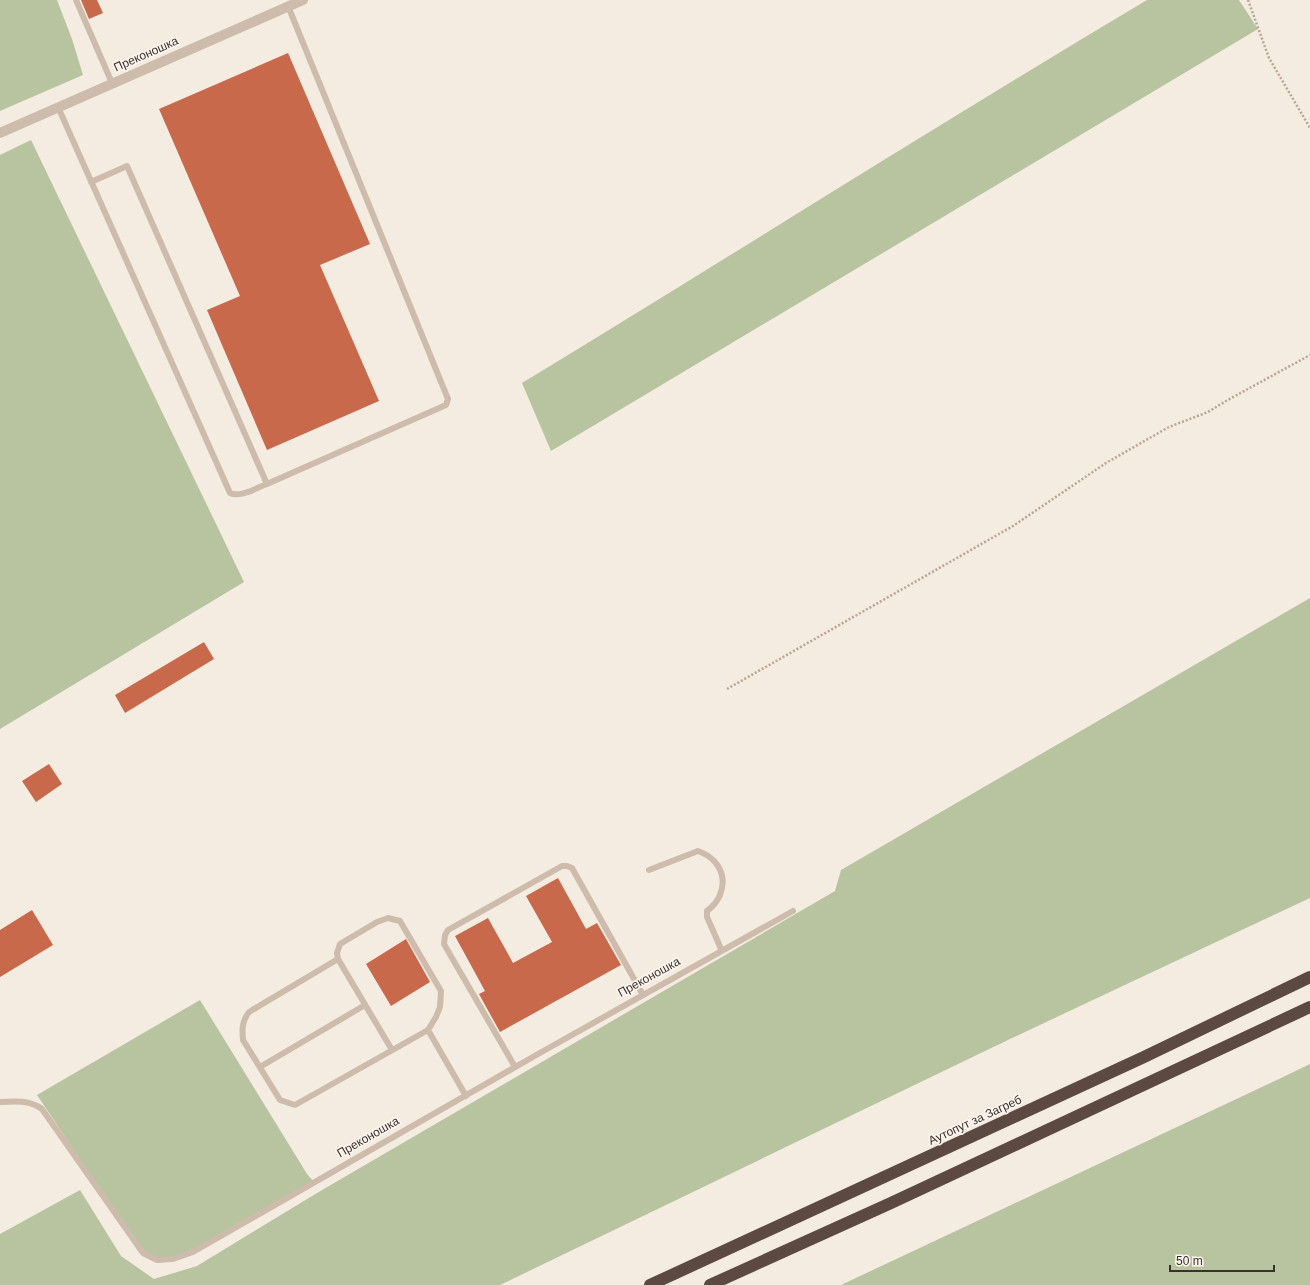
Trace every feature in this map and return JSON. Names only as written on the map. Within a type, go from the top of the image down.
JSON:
[{"type":"highway","name":"Аутопут за Загреб","points":[[650,1285],[1144,1057],[1310,977]]},
{"type":"highway","points":[[710,1285],[891,1203],[1310,1007]]},
{"type":"street","name":"Преконошка","points":[[0,133],[303,0]]},
{"type":"lane","points":[[76,0],[112,83]]},
{"type":"lane","points":[[58,107],[230,493],[234,495],[243,494],[266,484],[446,404],[448,399],[288,6]]},
{"type":"lane","points":[[91,182],[127,166],[266,484]]},
{"type":"lane","points":[[650,870],[698,851],[708,854],[716,861],[723,878],[722,891],[716,905],[707,911],[707,917],[722,951]]},
{"type":"lane","points":[[515,1067],[444,944],[445,935],[448,930],[562,866],[567,866],[572,868],[643,995]]},
{"type":"lane","name":"Преконошка","points":[[0,1102],[20,1101],[36,1104],[42,1109],[143,1253],[157,1260],[173,1259],[193,1252],[515,1067],[793,911]]},
{"type":"lane","points":[[338,959],[249,1012],[244,1018],[242,1028],[243,1040],[280,1100],[295,1105],[428,1030],[436,1018],[440,1007],[441,991],[400,920],[388,918],[377,922],[340,944],[337,953],[338,959],[392,1050]]},
{"type":"lane","points":[[260,1067],[365,1005]]},
{"type":"lane","points":[[428,1030],[466,1096]]},
{"type":"path","points":[[1248,0],[1269,58],[1310,128]]},
{"type":"path","points":[[727,689],[1013,526],[1106,463],[1168,427],[1208,412],[1310,355]]},
{"type":"green space","points":[[0,0],[57,0],[72,39],[83,75],[0,111]]},
{"type":"green space","points":[[1147,0],[1239,0],[1258,29],[551,451],[522,383]]},
{"type":"green space","points":[[31,140],[244,582],[0,729],[0,155]]},
{"type":"green space","points":[[1310,598],[1310,898],[1010,1039],[500,1285],[0,1285],[0,1234],[80,1190],[121,1256],[154,1279],[197,1266],[317,1193],[835,891],[841,870]]},
{"type":"green space","points":[[200,1000],[307,1174],[315,1183],[193,1252],[157,1260],[143,1253],[37,1095]]},
{"type":"green space","points":[[1310,1064],[1310,1285],[841,1285],[1281,1078]]},
{"type":"building","points":[[81,0],[97,0],[103,13],[89,19]]},
{"type":"building","points":[[288,53],[370,244],[320,265],[379,401],[267,450],[207,310],[240,296],[159,109]]},
{"type":"building","points":[[204,642],[214,659],[125,713],[115,695]]},
{"type":"building","points":[[49,764],[62,784],[36,802],[22,781]]},
{"type":"building","points":[[558,878],[586,929],[597,923],[621,965],[500,1032],[479,994],[485,991],[455,936],[488,918],[513,963],[552,942],[526,896]]},
{"type":"building","points":[[32,910],[53,945],[0,977],[0,930]]},
{"type":"building","points":[[406,939],[430,982],[391,1006],[366,964]]}]
